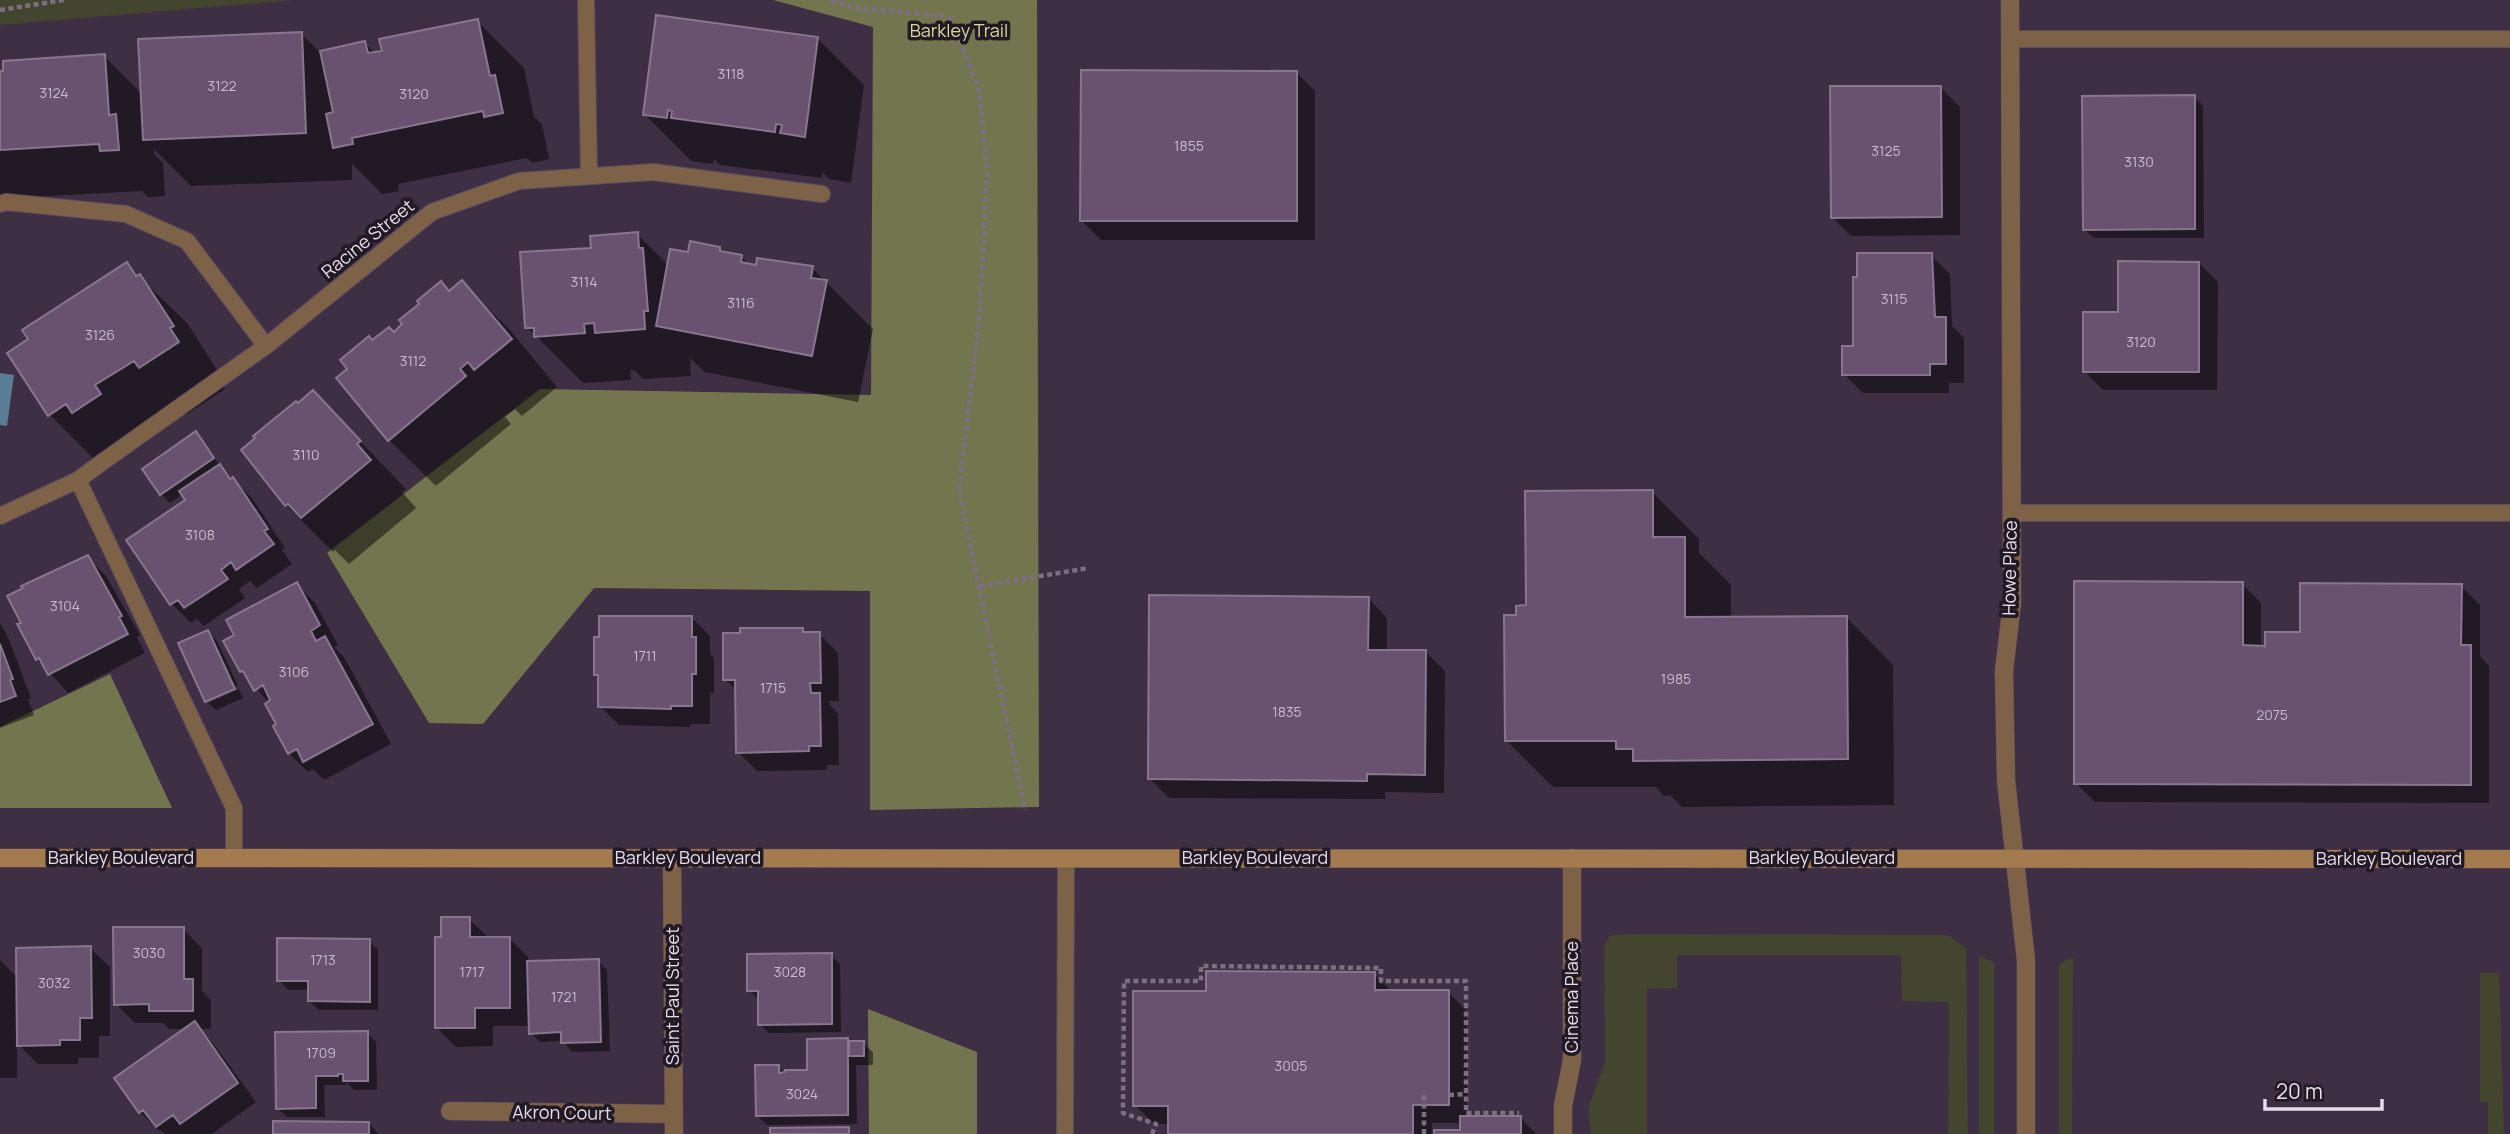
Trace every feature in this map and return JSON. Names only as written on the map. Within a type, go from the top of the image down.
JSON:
[{"type":"main road","name":"Barkley Boulevard","points":[[0,858],[2510,859]]},
{"type":"street","name":"Howe Place","points":[[2010,0],[2011,603],[2004,671],[2006,780],[2026,960],[2026,1134]]},
{"type":"street","name":"Saint Paul Street","points":[[672,858],[674,1134]]},
{"type":"street","name":"Cinema Place","points":[[1563,1134],[1563,1106],[1572,1060],[1572,858]]},
{"type":"street","name":"Akron Court","points":[[450,1111],[674,1114]]},
{"type":"lane","points":[[586,0],[589,176]]},
{"type":"lane","points":[[2011,39],[2510,39]]},
{"type":"lane","name":"Racine Street","points":[[0,516],[78,480],[266,346],[432,212],[519,181],[653,172],[822,194]]},
{"type":"lane","points":[[0,204],[6,202],[126,214],[187,242],[266,346]]},
{"type":"lane","points":[[78,480],[234,808],[234,858]]},
{"type":"lane","points":[[2011,513],[2510,513]]},
{"type":"lane","points":[[1065,1134],[1066,858]]},
{"type":"path","points":[[0,10],[64,0]]},
{"type":"path","points":[[831,0],[854,8],[945,16],[952,21],[979,89],[986,171],[980,313],[959,491],[1026,810]]},
{"type":"path","points":[[980,586],[1089,568]]},
{"type":"path","points":[[1152,1134],[1156,1124],[1123,1113],[1124,981],[1201,981],[1201,966],[1381,968],[1381,981],[1466,981],[1466,1113],[1519,1113]]},
{"type":"path","points":[[1449,1095],[1466,1094]]},
{"type":"path","points":[[1424,1095],[1424,1134]]},
{"type":"green space","points":[[0,0],[295,0],[0,25]]},
{"type":"green space","name":"Barkley Trail","points":[[773,0],[1037,0],[1039,807],[870,810],[870,591],[594,588],[483,724],[429,723],[327,553],[540,389],[871,395],[873,27]]},
{"type":"green space","points":[[110,674],[172,808],[0,808],[0,727]]},
{"type":"green space","points":[[1610,935],[1948,935],[1966,948],[1968,1134],[1948,1134],[1949,1002],[1902,1001],[1901,955],[1677,955],[1677,988],[1647,989],[1647,1134],[1591,1134],[1588,1109],[1605,1062],[1604,946]]},
{"type":"green space","points":[[1979,956],[1994,962],[1994,1134],[1979,1134]]},
{"type":"green space","points":[[2073,957],[2072,1134],[2059,1134],[2059,964]]},
{"type":"green space","points":[[2480,973],[2499,973],[2504,1134],[2488,1134],[2488,1102],[2480,1102]]},
{"type":"green space","points":[[868,1009],[977,1052],[977,1134],[869,1134]]},
{"type":"water","points":[[0,373],[14,375],[7,426],[0,425]]},
{"type":"building","points":[[656,15],[818,37],[805,137],[780,133],[782,125],[776,124],[775,132],[671,118],[672,111],[668,110],[667,118],[643,115]]},
{"type":"building","points":[[478,19],[490,76],[495,75],[503,113],[484,117],[483,111],[352,138],[353,144],[333,148],[326,114],[333,112],[320,51],[365,41],[368,53],[382,51],[379,39]]},
{"type":"building","points":[[302,32],[306,133],[143,140],[138,39]]},
{"type":"building","points":[[105,54],[109,115],[116,114],[119,150],[100,151],[99,144],[0,150],[0,71],[3,71],[3,61]]},
{"type":"building","points":[[1081,70],[1297,71],[1297,221],[1080,221]]},
{"type":"building","points":[[1830,86],[1941,86],[1942,217],[1831,218]]},
{"type":"building","points":[[2195,95],[2195,229],[2083,230],[2082,96]]},
{"type":"building","points":[[638,232],[639,248],[643,248],[648,311],[644,311],[645,329],[595,333],[594,323],[584,324],[585,333],[534,337],[534,328],[525,328],[520,252],[591,248],[590,236]]},
{"type":"building","points":[[690,241],[742,255],[741,262],[756,265],[757,258],[813,266],[811,278],[827,280],[812,356],[656,326],[670,249],[688,252]]},
{"type":"building","points":[[1857,253],[1932,253],[1935,317],[1946,317],[1946,364],[1930,364],[1930,375],[1842,375],[1842,346],[1853,346],[1853,277],[1857,277]]},
{"type":"building","points":[[2118,261],[2199,262],[2199,372],[2083,372],[2083,312],[2118,312]]},
{"type":"building","points":[[127,262],[136,276],[140,274],[174,326],[170,328],[179,342],[139,368],[134,361],[95,385],[101,394],[72,413],[66,404],[48,416],[7,353],[28,339],[22,330]]},
{"type":"building","points":[[462,280],[512,339],[474,370],[468,362],[460,369],[466,376],[388,441],[336,378],[347,369],[340,360],[369,336],[372,340],[389,327],[394,332],[402,324],[399,320],[441,281],[449,291]]},
{"type":"building","points":[[313,390],[361,441],[357,444],[371,460],[301,518],[288,504],[285,506],[241,450],[255,438],[253,436]]},
{"type":"building","points":[[196,431],[214,458],[160,495],[142,469]]},
{"type":"building","points":[[220,464],[230,479],[233,477],[268,529],[264,531],[274,544],[236,570],[231,562],[221,570],[228,579],[184,608],[178,600],[170,605],[126,540],[185,500],[179,491]]},
{"type":"building","points":[[1653,490],[1653,537],[1685,537],[1685,617],[1847,616],[1848,759],[1633,761],[1633,749],[1616,749],[1616,741],[1505,741],[1504,615],[1516,615],[1516,606],[1526,605],[1525,491]]},
{"type":"building","points":[[88,555],[122,616],[119,617],[128,634],[48,675],[39,658],[36,660],[17,624],[21,623],[7,596],[23,588],[21,586]]},
{"type":"building","points":[[2074,581],[2243,582],[2243,645],[2265,646],[2265,632],[2300,632],[2300,583],[2462,584],[2461,645],[2471,645],[2471,785],[2074,784]]},
{"type":"building","points":[[297,582],[320,625],[311,631],[316,641],[325,636],[373,724],[303,762],[297,749],[288,754],[273,726],[276,724],[265,704],[270,700],[263,685],[254,691],[223,641],[234,635],[226,620]]},
{"type":"building","points":[[1149,595],[1369,597],[1368,650],[1426,650],[1425,775],[1367,774],[1367,781],[1148,779]]},
{"type":"building","points":[[599,616],[692,616],[692,637],[696,637],[696,674],[692,674],[692,706],[671,706],[671,709],[598,707],[598,675],[594,675],[594,637],[599,637]]},
{"type":"building","points":[[740,628],[803,628],[803,632],[820,632],[821,683],[810,683],[811,693],[820,693],[821,746],[809,746],[809,751],[736,753],[735,680],[723,680],[723,633],[740,633]]},
{"type":"building","points":[[208,630],[235,689],[205,702],[178,643]]},
{"type":"building","points":[[0,644],[13,679],[10,680],[16,696],[0,702]]},
{"type":"building","points":[[441,917],[470,917],[470,937],[510,937],[510,1008],[475,1008],[475,1028],[435,1028],[435,937],[441,937]]},
{"type":"building","points":[[113,927],[184,927],[184,979],[193,979],[193,1011],[149,1011],[149,1004],[114,1005]]},
{"type":"building","points":[[277,938],[370,939],[370,1002],[308,1001],[308,981],[277,981]]},
{"type":"building","points":[[91,946],[92,1018],[80,1018],[80,1040],[60,1040],[60,1045],[17,1046],[16,948]]},
{"type":"building","points":[[832,953],[832,1024],[758,1025],[758,991],[747,991],[747,954]]},
{"type":"building","points":[[599,959],[601,1042],[561,1043],[561,1032],[529,1034],[527,961]]},
{"type":"building","points":[[1206,971],[1375,972],[1375,990],[1449,990],[1449,1105],[1413,1105],[1413,1134],[1168,1134],[1168,1106],[1133,1106],[1133,991],[1206,991]]},
{"type":"building","points":[[195,1021],[238,1083],[180,1124],[173,1115],[156,1127],[143,1110],[139,1113],[114,1078]]},
{"type":"building","points":[[368,1031],[368,1081],[343,1081],[343,1074],[316,1076],[316,1108],[276,1109],[275,1032]]},
{"type":"building","points":[[848,1038],[848,1115],[756,1116],[755,1065],[779,1065],[779,1073],[785,1070],[807,1070],[807,1039]]},
{"type":"building","points":[[849,1041],[864,1041],[864,1056],[849,1056]]},
{"type":"building","points":[[1460,1116],[1521,1116],[1521,1134],[1434,1134],[1434,1130],[1460,1130]]},
{"type":"building","points":[[273,1121],[369,1122],[369,1134],[273,1134]]},
{"type":"building","points":[[849,1127],[849,1134],[770,1134],[770,1128]]}]
